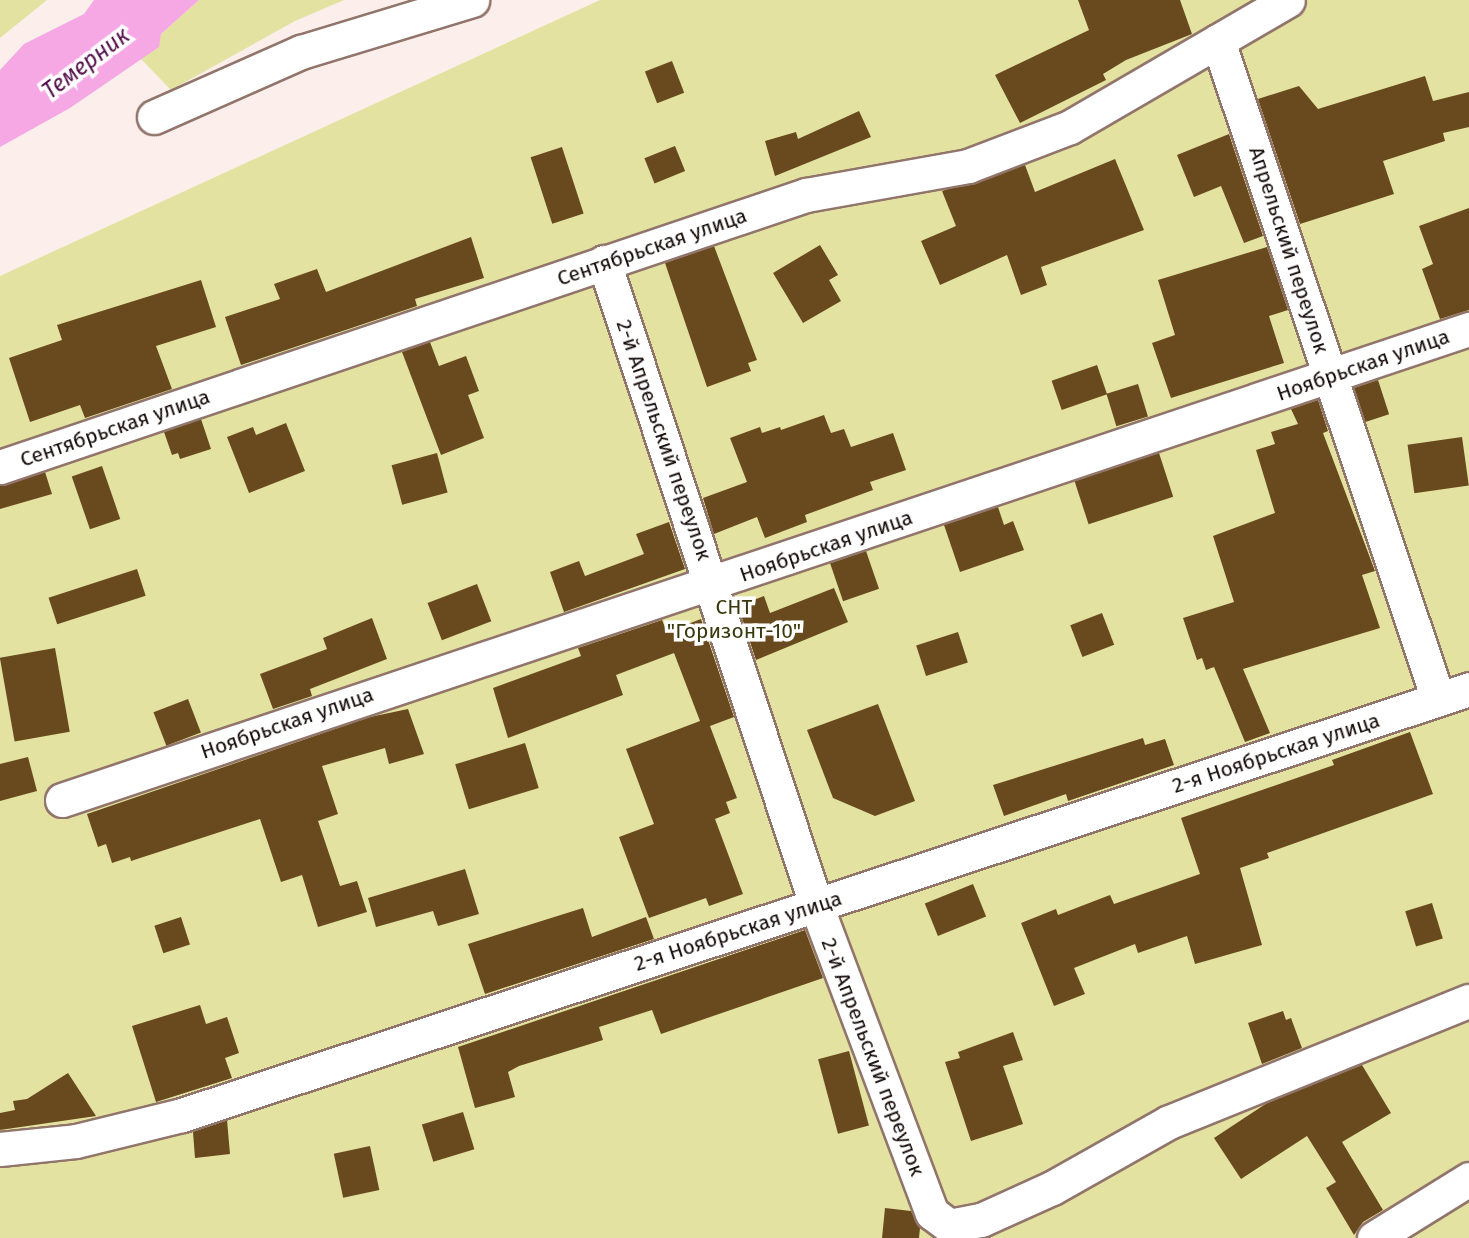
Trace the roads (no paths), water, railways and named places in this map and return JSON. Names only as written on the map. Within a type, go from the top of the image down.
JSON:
[{"type":"street","points":[[154,117],[301,52],[472,0]]},
{"type":"street","name":"Сентябрьская улица","points":[[0,467],[806,195],[968,166],[1070,127],[1288,0]]},
{"type":"street","name":"Апрельский переулок","points":[[1218,41],[1438,699]]},
{"type":"street","name":"2-й Апрельский переулок","points":[[604,262],[816,905],[932,1213],[949,1226],[981,1220],[1052,1188],[1169,1122],[1469,1000]]},
{"type":"street","name":"Ноябрьская улица","points":[[62,800],[1469,329]]},
{"type":"street","name":"2-я Ноябрьская улица","points":[[0,1149],[76,1141],[182,1115],[1469,689]]},
{"type":"street","points":[[1374,1238],[1469,1179]]},
{"type":"water","name":"Темерник","points":[[94,0],[199,0],[161,34],[159,47],[70,108],[0,147],[0,70],[24,44],[84,14]]},
{"type":"park label","name":"СНТ \"Горизонт-10\"","points":[[734,619]]}]
